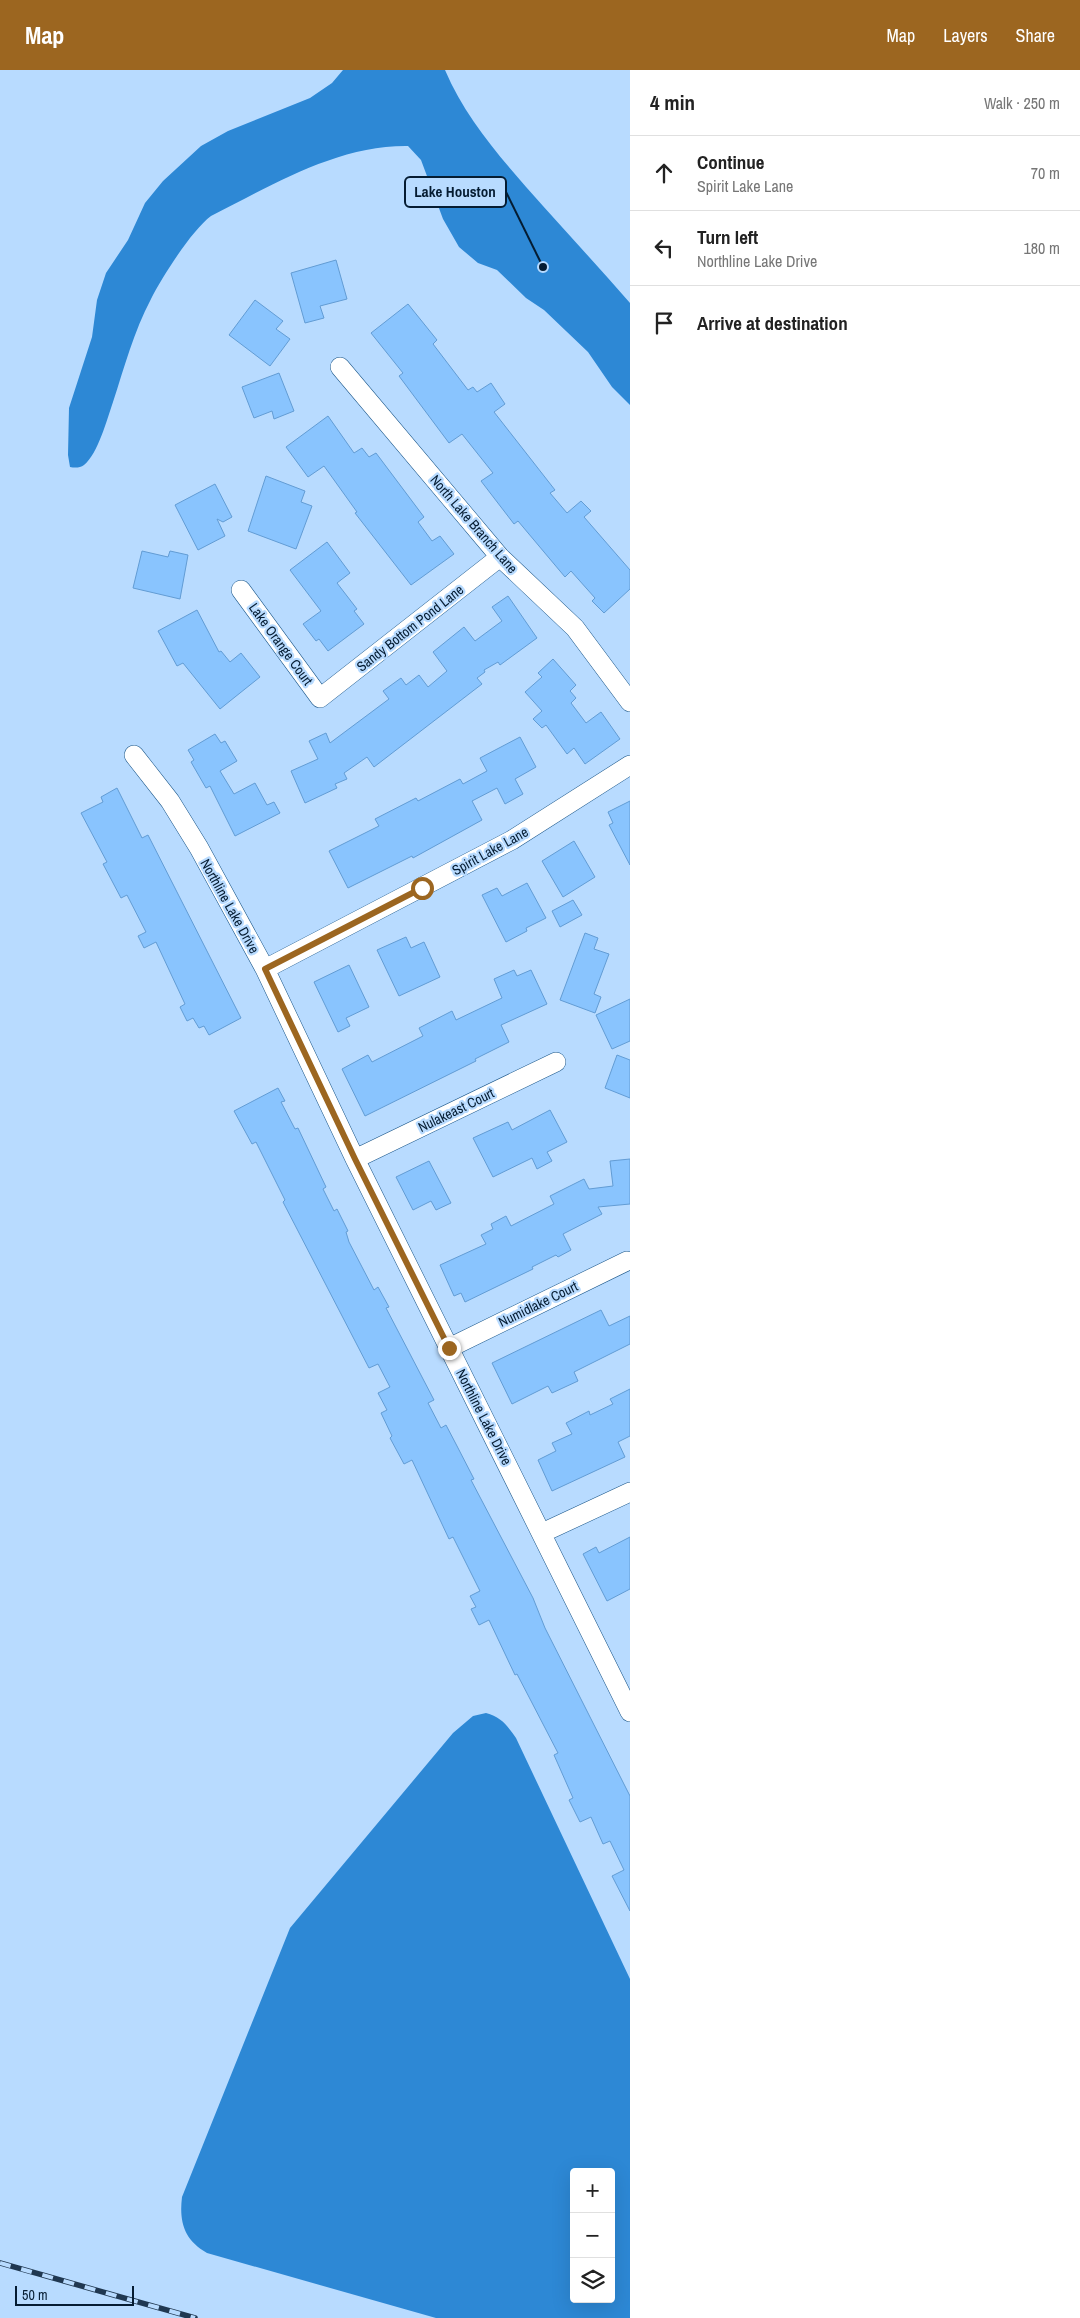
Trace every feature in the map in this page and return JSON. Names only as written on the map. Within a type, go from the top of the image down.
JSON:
[{"type":"street","name":"North Lake Branch Lane","points":[[340,367],[500,557],[575,628],[630,702]]},
{"type":"street","name":"Sandy Bottom Pond Lane","points":[[320,698],[500,557]]},
{"type":"street","name":"Lake Orange Court","points":[[241,590],[320,698]]},
{"type":"street","name":"Northline Lake Drive","points":[[134,755],[170,802],[198,848],[265,969],[355,1159],[630,1712]]},
{"type":"street","name":"Spirit Lake Lane","points":[[265,969],[512,840],[630,765]]},
{"type":"street","name":"Nulakeast Court","points":[[355,1159],[556,1062]]},
{"type":"street","name":"Numidlake Court","points":[[449,1348],[627,1261]]},
{"type":"street","points":[[542,1533],[630,1492]]},
{"type":"water","points":[[343,70],[445,70],[464,107],[488,142],[630,303],[630,405],[612,387],[588,352],[544,310],[526,298],[497,270],[478,263],[459,247],[443,219],[421,160],[408,146],[382,147],[356,152],[306,169],[211,216],[203,223],[170,267],[145,311],[105,427],[94,453],[82,466],[70,467],[68,455],[69,408],[92,337],[97,300],[106,273],[128,240],[145,203],[163,181],[201,146],[228,131],[310,98],[332,83]]},
{"type":"water","points":[[486,1713],[500,1719],[507,1725],[516,1738],[630,1979],[630,2318],[436,2318],[207,2253],[193,2242],[185,2230],[181,2214],[182,2197],[290,1928],[453,1733],[473,1716]]},
{"type":"building","points":[[336,260],[347,299],[320,306],[324,318],[305,323],[291,273]]},
{"type":"building","points":[[255,300],[283,321],[276,329],[290,339],[270,366],[229,335]]},
{"type":"building","points":[[408,304],[437,340],[433,344],[468,390],[473,387],[477,392],[491,383],[505,404],[494,412],[555,490],[550,493],[567,513],[581,501],[591,511],[584,517],[630,570],[630,589],[604,613],[592,601],[595,598],[571,571],[565,577],[518,521],[514,524],[481,481],[493,473],[462,434],[449,443],[399,376],[403,373],[371,333]]},
{"type":"building","points":[[279,373],[294,411],[274,419],[272,411],[254,418],[242,387]]},
{"type":"building","points":[[328,416],[354,453],[362,448],[369,457],[376,453],[424,517],[418,522],[432,541],[440,536],[454,554],[411,585],[355,513],[357,512],[324,466],[308,477],[286,447]]},
{"type":"building","points":[[266,476],[305,491],[301,502],[312,506],[296,549],[248,531]]},
{"type":"building","points":[[215,484],[232,517],[223,522],[217,519],[225,536],[198,550],[175,505]]},
{"type":"building","points":[[327,542],[350,573],[337,583],[357,609],[354,611],[364,624],[328,651],[319,639],[316,641],[303,624],[321,611],[290,570]]},
{"type":"building","points":[[142,551],[168,557],[170,551],[188,555],[180,599],[133,588]]},
{"type":"building","points":[[508,596],[537,638],[500,665],[498,662],[484,670],[485,672],[477,678],[482,684],[374,767],[367,757],[344,773],[347,779],[335,784],[337,788],[305,803],[291,771],[318,759],[309,741],[326,733],[330,743],[389,699],[383,691],[401,678],[406,685],[419,675],[428,687],[447,671],[433,652],[464,627],[475,641],[502,621],[492,607]]},
{"type":"building","points":[[197,610],[219,652],[221,651],[230,662],[241,653],[260,677],[220,709],[183,663],[177,666],[158,631]]},
{"type":"building","points":[[553,659],[576,685],[570,691],[576,698],[571,703],[586,723],[601,712],[620,739],[585,764],[574,748],[567,754],[546,725],[542,728],[533,719],[542,711],[525,692],[542,677],[538,673]]},
{"type":"building","points":[[215,734],[221,743],[225,741],[237,761],[220,771],[234,794],[255,783],[267,805],[274,802],[280,813],[235,836],[210,786],[206,788],[191,762],[194,760],[188,750]]},
{"type":"building","points":[[520,737],[536,767],[515,779],[523,794],[505,804],[497,788],[472,801],[482,820],[413,858],[412,856],[348,888],[329,851],[379,826],[375,819],[416,798],[418,801],[460,779],[463,784],[487,771],[480,758]]},
{"type":"building","points":[[117,788],[142,838],[148,835],[241,1018],[209,1035],[204,1026],[199,1028],[193,1018],[187,1021],[180,1007],[185,1004],[156,942],[144,948],[138,936],[146,932],[127,895],[121,898],[103,864],[107,862],[81,813],[103,802],[101,797]]},
{"type":"building","points":[[630,801],[630,865],[609,825],[613,823],[608,812]]},
{"type":"building","points":[[574,841],[595,877],[563,897],[542,861]]},
{"type":"building","points":[[527,883],[546,918],[526,928],[527,931],[506,942],[482,895],[497,888],[502,896]]},
{"type":"building","points":[[573,900],[582,915],[560,927],[552,911]]},
{"type":"building","points":[[585,933],[598,938],[594,949],[609,954],[594,994],[601,997],[595,1013],[560,1000]]},
{"type":"building","points":[[406,937],[411,948],[424,942],[440,977],[399,996],[377,950]]},
{"type":"building","points":[[349,965],[369,1007],[346,1018],[350,1026],[338,1032],[314,982]]},
{"type":"building","points":[[514,970],[517,976],[531,970],[547,1004],[501,1025],[509,1042],[475,1059],[476,1061],[365,1116],[342,1069],[368,1055],[372,1062],[423,1036],[419,1028],[452,1011],[456,1020],[502,998],[494,979]]},
{"type":"building","points":[[630,999],[630,1041],[612,1049],[596,1015]]},
{"type":"building","points":[[617,1055],[630,1060],[630,1098],[605,1088]]},
{"type":"building","points":[[278,1088],[285,1101],[281,1102],[295,1129],[298,1128],[326,1187],[323,1189],[334,1211],[337,1209],[348,1231],[346,1232],[349,1242],[374,1290],[378,1287],[389,1307],[386,1308],[434,1400],[428,1403],[441,1428],[446,1425],[474,1479],[471,1480],[533,1598],[545,1628],[630,1796],[630,1911],[612,1876],[624,1870],[610,1841],[603,1844],[591,1817],[580,1822],[569,1800],[573,1798],[554,1755],[558,1753],[517,1674],[515,1675],[489,1620],[479,1625],[471,1609],[476,1607],[470,1596],[480,1591],[453,1537],[449,1539],[412,1460],[404,1464],[390,1438],[392,1436],[381,1413],[387,1410],[378,1393],[390,1387],[378,1364],[369,1368],[283,1202],[285,1200],[256,1142],[252,1144],[234,1111]]},
{"type":"building","points":[[550,1110],[567,1142],[547,1152],[552,1161],[537,1169],[532,1158],[493,1177],[473,1138],[508,1122],[512,1130]]},
{"type":"building","points":[[630,1159],[630,1204],[598,1207],[602,1214],[563,1234],[571,1250],[558,1257],[556,1255],[532,1267],[533,1269],[465,1302],[461,1293],[454,1296],[440,1265],[486,1244],[481,1235],[493,1229],[491,1224],[506,1216],[511,1226],[554,1204],[550,1196],[584,1179],[589,1189],[613,1186],[610,1161]]},
{"type":"building","points":[[429,1161],[451,1203],[436,1210],[431,1201],[413,1210],[396,1177]]},
{"type":"building","points":[[601,1310],[609,1326],[630,1316],[630,1344],[574,1372],[578,1381],[552,1393],[548,1386],[512,1404],[492,1363]]},
{"type":"building","points":[[630,1389],[630,1436],[618,1442],[625,1457],[552,1491],[538,1460],[556,1451],[552,1443],[572,1434],[566,1423],[589,1411],[590,1415],[613,1404],[610,1399]]},
{"type":"building","points":[[630,1537],[630,1589],[607,1601],[583,1554],[596,1547],[599,1553]]},
{"type":"railway","points":[[0,2263],[195,2318]]},
{"type":"place","name":"Lake Houston","points":[[543,267]]},
{"type":"route","points":[[422,888],[265,969],[355,1159],[449,1348]]}]
